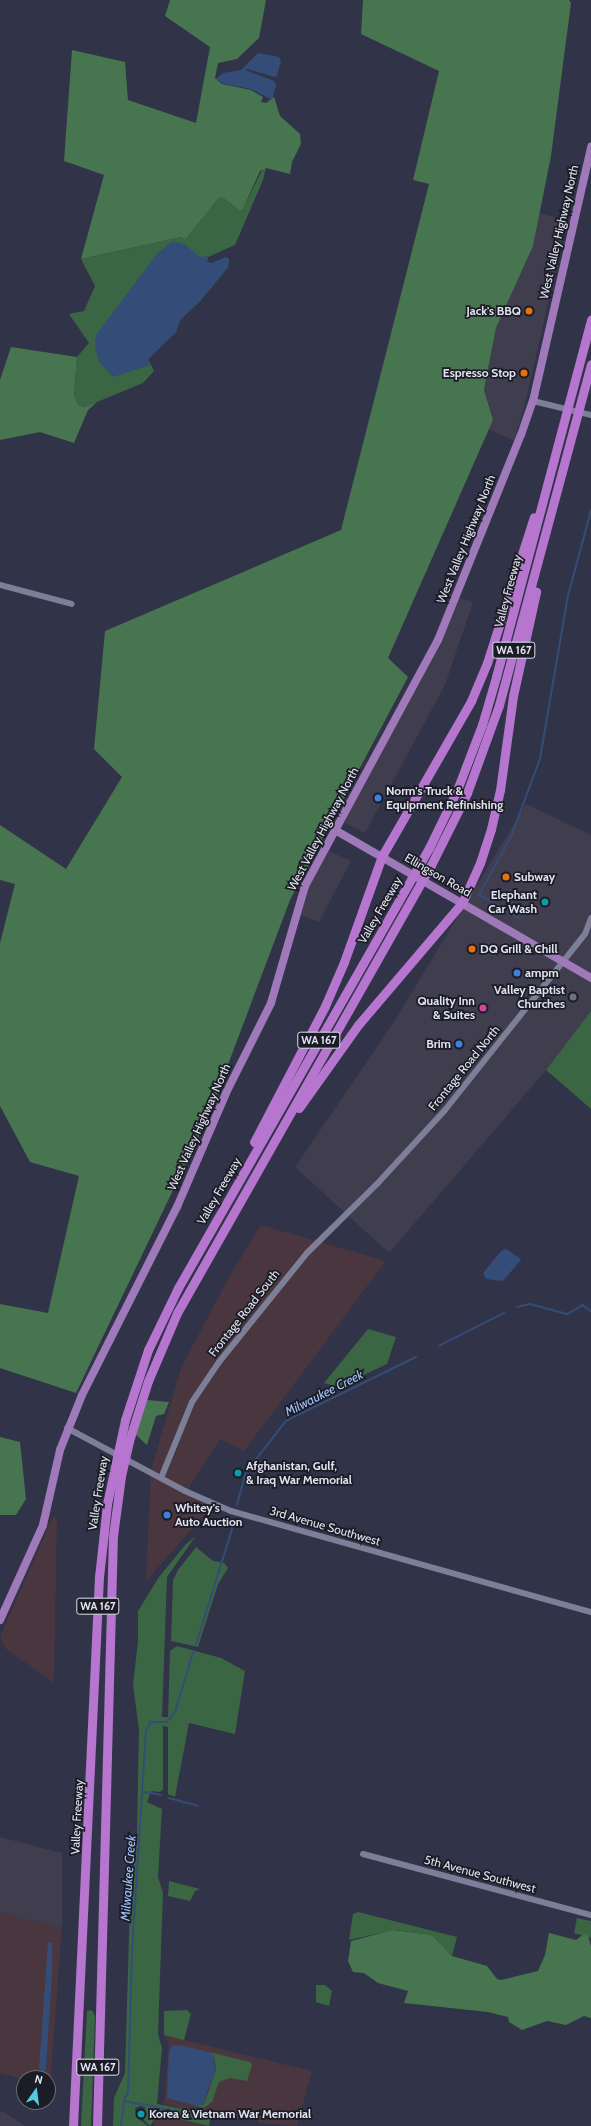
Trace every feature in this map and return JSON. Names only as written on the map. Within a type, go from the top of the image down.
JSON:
[{"type":"highway","name":"Valley Freeway","points":[[73,2126],[99,1577],[124,1439],[148,1350],[206,1237],[423,860],[457,790],[482,725],[514,614],[591,319]]},
{"type":"highway","name":"Valley Freeway","points":[[124,1439],[177,1313],[414,895],[458,814],[488,739],[591,364]]},
{"type":"highway","points":[[206,1237],[218,1206],[325,1006],[344,962],[382,856],[471,701],[487,663],[553,461]]},
{"type":"highway","points":[[256,1172],[325,1069],[358,1025],[462,903],[480,863],[494,816],[513,696],[563,467]]},
{"type":"highway","name":"Valley Freeway","points":[[96,2126],[111,1585],[117,1474]]},
{"type":"main road","name":"West Valley Highway North","points":[[0,1620],[43,1525],[60,1450],[67,1428],[175,1213],[226,1093],[271,1003],[300,898],[335,830],[438,640],[533,401],[591,147]]},
{"type":"main road","name":"Ellingson Road","points":[[335,830],[591,978]]},
{"type":"street","points":[[533,401],[591,416]]},
{"type":"street","points":[[0,585],[72,604]]},
{"type":"street","name":"Frontage Road North","points":[[378,1184],[445,1110],[585,934],[591,918]]},
{"type":"street","name":"Frontage Road South","points":[[161,1478],[192,1402],[210,1373],[298,1263],[378,1184]]},
{"type":"street","name":"3rd Avenue Southwest","points":[[67,1428],[161,1478],[231,1511],[591,1612]]},
{"type":"street","name":"5th Avenue Southwest","points":[[363,1854],[591,1915]]},
{"type":"shaded area","points":[[539,213],[567,220],[526,400],[514,441],[489,429],[493,420],[484,390],[496,328],[533,246]]},
{"type":"shaded area","points":[[460,598],[473,602],[445,685],[365,833],[345,823],[348,814],[421,680]]},
{"type":"shaded area","points":[[526,804],[591,835],[591,1011],[546,1070],[389,1253],[295,1167],[392,1025]]},
{"type":"shaded area","points":[[329,851],[351,861],[319,922],[298,914],[302,900]]},
{"type":"shaded area","points":[[261,1225],[386,1261],[244,1451],[220,1439],[186,1492],[213,1505],[146,1581],[151,1470],[181,1368],[229,1277]]},
{"type":"shaded area","points":[[53,1516],[57,1519],[54,1683],[6,1649],[0,1637]]},
{"type":"shaded area","points":[[0,1837],[62,1853],[62,1928],[0,1913]]},
{"type":"shaded area","points":[[0,1913],[62,1928],[51,2070],[16,2070],[16,2077],[0,2073]]},
{"type":"shaded area","points":[[164,2035],[312,2071],[297,2126],[258,2123],[258,2115],[246,2113],[237,2119],[219,2114],[212,2117],[164,2104],[169,2044]]},
{"type":"shaded area","points":[[0,2111],[4,2112],[25,2126],[0,2126]]},
{"type":"shaded area","points":[[158,2114],[207,2126],[154,2126],[154,2118]]},
{"type":"green space","points":[[170,0],[266,0],[259,38],[237,59],[218,63],[215,78],[222,84],[251,90],[263,97],[261,102],[266,103],[274,97],[280,116],[300,134],[301,144],[292,162],[290,174],[266,168],[260,171],[243,209],[240,211],[222,197],[218,199],[185,240],[181,237],[81,259],[104,175],[64,161],[72,50],[125,62],[128,100],[196,123],[210,47],[165,16]]},
{"type":"green space","points":[[363,0],[569,0],[571,3],[551,156],[533,246],[496,328],[484,390],[493,420],[388,658],[408,677],[290,900],[209,1115],[76,1393],[0,1368],[0,1304],[48,1313],[79,1176],[30,1162],[0,1106],[0,943],[15,884],[0,880],[0,825],[66,869],[122,777],[94,749],[105,631],[341,530],[429,184],[413,180],[439,71],[361,34]]},
{"type":"green space","points":[[263,168],[266,168],[263,180],[235,245],[208,257],[207,262],[211,264],[226,257],[229,259],[228,267],[201,300],[180,320],[176,332],[148,359],[154,371],[143,383],[85,407],[78,405],[74,396],[77,357],[89,343],[69,314],[84,311],[95,286],[81,259],[181,237],[185,240],[218,199],[222,197],[240,211],[243,209]]},
{"type":"green space","points":[[11,347],[77,357],[74,395],[78,405],[85,407],[97,402],[88,410],[74,443],[40,432],[0,440],[0,380]]},
{"type":"green space","points":[[591,1011],[591,1109],[546,1070]]},
{"type":"green space","points":[[368,1329],[396,1337],[387,1364],[338,1387],[324,1383]]},
{"type":"green space","points":[[147,1400],[169,1402],[164,1414],[156,1416],[147,1445],[136,1435]]},
{"type":"green space","points":[[0,1437],[20,1442],[26,1499],[16,1515],[0,1515]]},
{"type":"green space","points":[[195,1537],[167,1577],[162,1717],[168,1717],[170,1651],[177,1646],[221,1658],[245,1671],[235,1734],[189,1723],[175,1797],[168,1794],[168,1727],[163,1726],[163,1790],[159,1792],[151,1791],[147,1802],[162,1809],[158,1877],[163,1893],[158,2034],[162,2048],[157,2104],[211,2115],[209,2126],[158,2114],[150,2126],[144,2120],[145,2107],[140,2106],[135,2108],[136,2117],[148,2126],[113,2126],[114,2098],[125,2073],[130,1901],[137,1836],[139,1730],[133,1685],[138,1641],[138,1611],[159,1577],[186,1544]]},
{"type":"green space","points":[[196,1547],[213,1561],[224,1563],[228,1568],[218,1584],[198,1647],[171,1641],[173,1580],[178,1570]]},
{"type":"green space","points":[[169,1881],[200,1889],[195,1891],[190,1901],[168,1896]]},
{"type":"green space","points":[[358,1912],[457,1937],[452,1956],[432,1935],[395,1930],[349,1940],[353,1914]]},
{"type":"green space","points":[[577,1918],[591,1921],[591,1938],[574,1933]]},
{"type":"green space","points":[[393,1930],[432,1935],[452,1956],[487,1966],[497,1979],[501,1980],[538,1971],[545,1955],[549,1933],[576,1940],[584,1934],[588,1936],[591,1946],[591,2018],[584,2016],[566,2025],[547,2021],[522,2030],[509,2022],[508,2017],[488,2012],[404,2003],[408,1991],[378,1983],[364,1973],[353,1972],[348,1961],[351,1941]]},
{"type":"green space","points":[[316,1985],[325,1985],[332,1991],[329,2006],[316,2002]]},
{"type":"green space","points":[[92,2010],[95,2016],[91,2126],[81,2126],[87,2011]]},
{"type":"green space","points":[[187,2010],[191,2014],[184,2040],[164,2035],[164,2011]]},
{"type":"green space","points":[[209,2052],[250,2062],[252,2065],[247,2081],[230,2078],[219,2082],[212,2102],[204,2108],[197,2106],[204,2104],[216,2070],[214,2056]]},
{"type":"water","points":[[258,53],[279,57],[281,61],[277,76],[274,77],[248,69],[245,70],[274,81],[276,85],[272,100],[251,89],[224,84],[216,79],[223,73],[241,70]]},
{"type":"water","points":[[172,241],[184,244],[200,257],[208,256],[207,262],[212,263],[226,257],[229,259],[228,267],[201,300],[180,320],[176,332],[148,359],[150,365],[113,377],[100,363],[95,348],[96,335],[157,254]]},
{"type":"water","points":[[496,892],[528,910],[528,913],[526,914],[501,900],[493,899],[491,894]]},
{"type":"water","points":[[506,1249],[521,1259],[520,1261],[503,1281],[486,1279],[483,1273],[502,1250]]},
{"type":"water","points":[[52,1942],[52,1974],[46,2069],[41,2070],[39,2068],[48,1943]]},
{"type":"water","points":[[179,2045],[209,2052],[214,2056],[215,2073],[208,2089],[204,2104],[197,2106],[167,2098],[169,2052],[172,2046]]},
{"type":"waterway","points":[[520,919],[479,895],[511,837],[540,759],[568,596],[591,511]]},
{"type":"waterway","name":"Milwaukee Creek","points":[[517,1307],[530,1304],[568,1314],[583,1305],[591,1311]]},
{"type":"waterway","name":"Milwaukee Creek","points":[[439,1346],[504,1313]]},
{"type":"waterway","name":"Milwaukee Creek","points":[[237,1505],[246,1472],[286,1421],[416,1357]]},
{"type":"waterway","name":"Milwaukee Creek","points":[[196,1645],[235,1520]]},
{"type":"waterway","name":"Milwaukee Creek","points":[[121,2126],[124,2100],[128,2093],[132,1952],[146,1731],[151,1722],[167,1722],[175,1712],[193,1653]]},
{"type":"waterway","points":[[142,1794],[146,1792],[161,1795]]},
{"type":"waterway","points":[[169,1798],[198,1806]]},
{"type":"waterway","points":[[124,2101],[157,2107]]},
{"type":"waterway","points":[[161,2108],[193,2116]]},
{"type":"place","name":"Jack's BBQ","points":[[529,311]]},
{"type":"place","name":"Espresso Stop","points":[[524,373]]},
{"type":"place","name":"Norm's Truck & Equipment Refinishing","points":[[378,798]]},
{"type":"place","name":"Subway","points":[[506,877]]},
{"type":"place","name":"Elephant Car Wash","points":[[545,902]]},
{"type":"place","name":"DQ Grill & Chill","points":[[472,949]]},
{"type":"place","name":"ampm","points":[[517,973]]},
{"type":"place","name":"Valley Baptist Churches","points":[[573,997]]},
{"type":"place","name":"Quality Inn & Suites","points":[[483,1008]]},
{"type":"place","name":"Brim","points":[[459,1044]]},
{"type":"place","name":"Afghanistan, Gulf, & Iraq War Memorial","points":[[238,1473]]},
{"type":"place","name":"Whitey's Auto Auction","points":[[167,1515]]},
{"type":"place","name":"Korea & Vietnam War Memorial","points":[[141,2114]]}]
